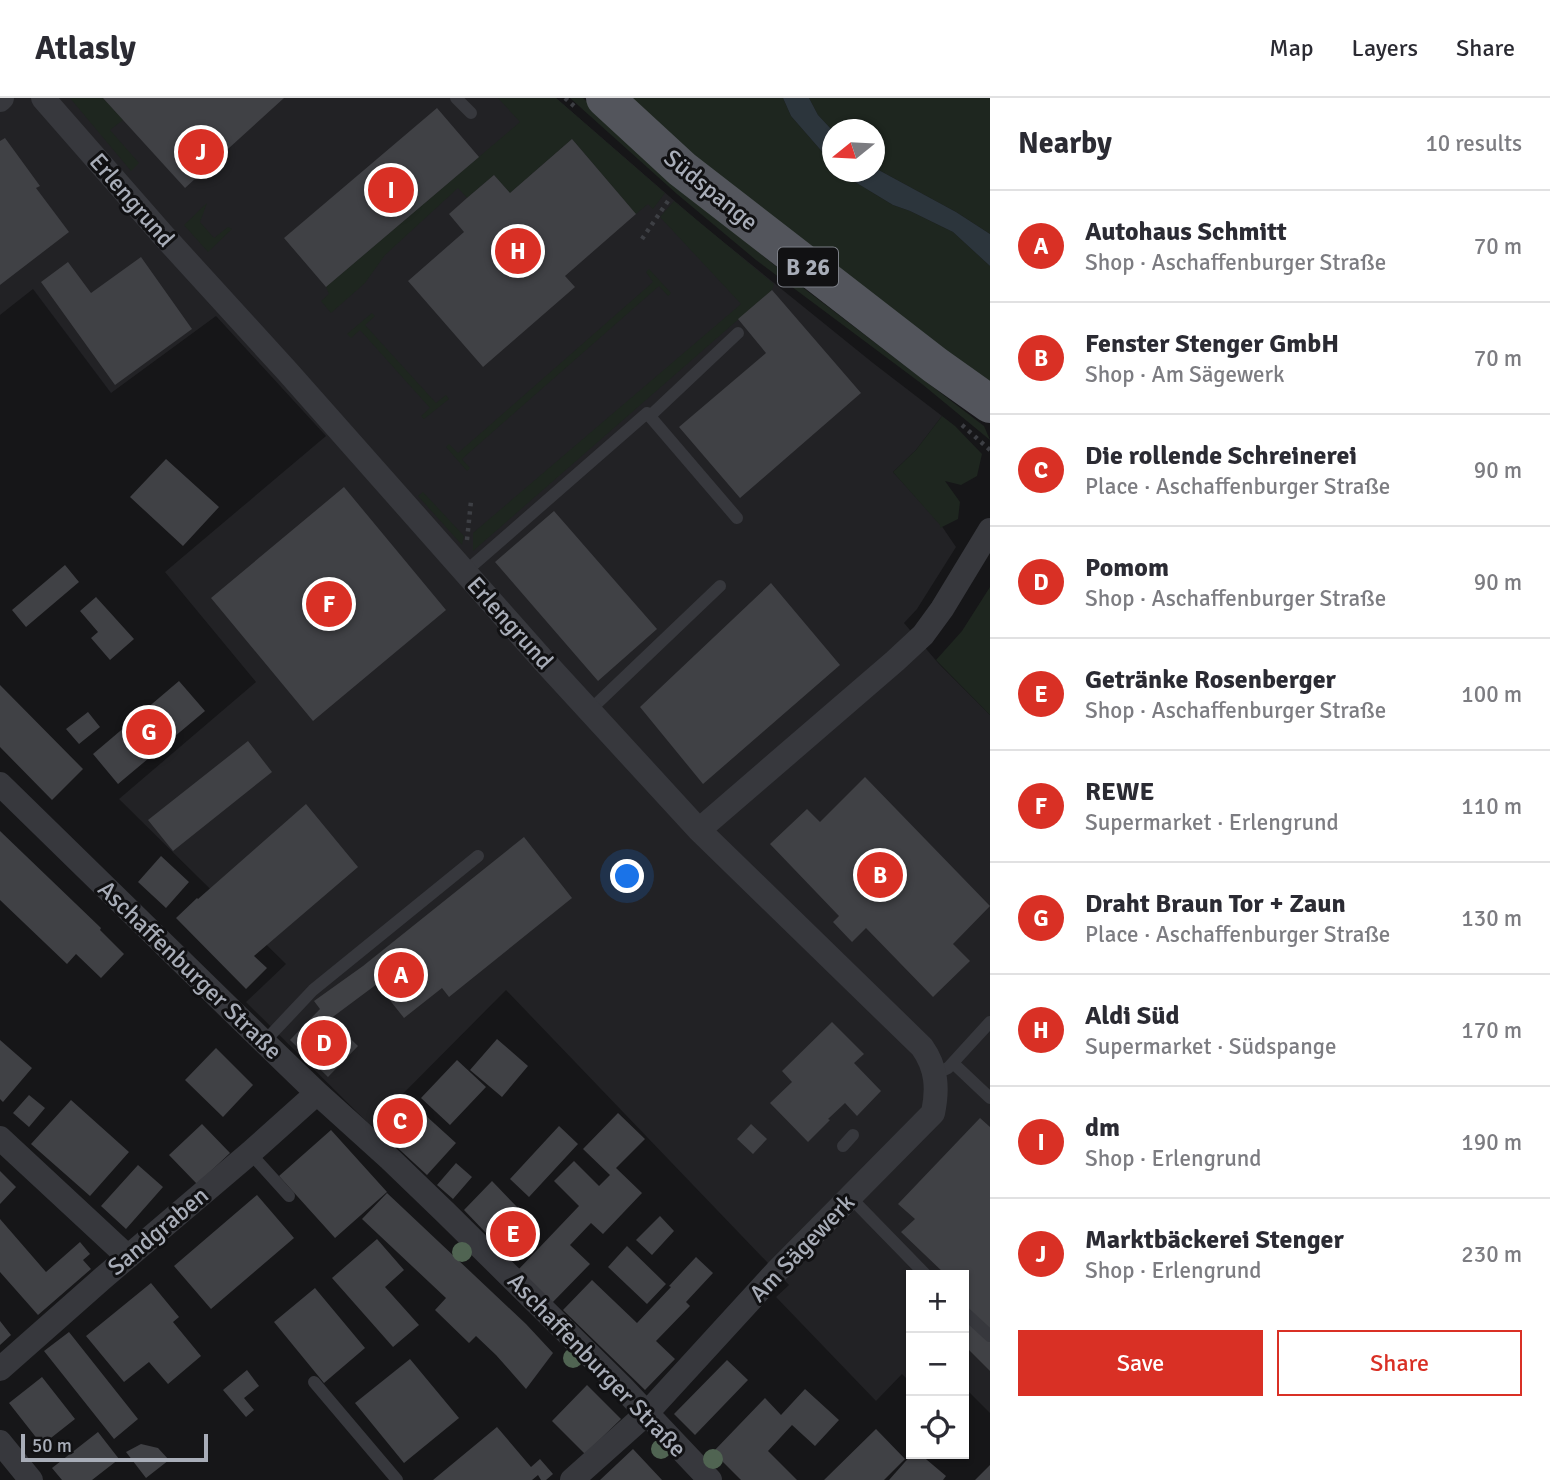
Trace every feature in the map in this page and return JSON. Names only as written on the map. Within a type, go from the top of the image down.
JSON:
[{"type":"main road","name":"Südspange","points":[[605,98],[682,169],[934,365],[974,413]]},
{"type":"street","name":"Erlengrund","points":[[43,98],[589,711],[699,830]]},
{"type":"street","points":[[699,830],[923,635],[990,530]]},
{"type":"street","name":"Aschaffenburger Straße","points":[[0,784],[317,1093],[437,1204],[622,1387],[710,1480]]},
{"type":"street","name":"Am Sägewerk","points":[[572,1480],[646,1414],[776,1272],[933,1113],[944,1068],[699,830]]},
{"type":"street","name":"Sandgraben","points":[[0,1369],[317,1093]]},
{"type":"street","points":[[0,1138],[128,1257]]},
{"type":"street","points":[[0,1442],[31,1480]]},
{"type":"lane","points":[[456,98],[471,113]]},
{"type":"lane","points":[[650,416],[738,333]]},
{"type":"lane","points":[[465,572],[647,413],[737,518]]},
{"type":"lane","points":[[589,711],[720,586]]},
{"type":"lane","points":[[264,1042],[313,990],[478,856]]},
{"type":"lane","points":[[990,1022],[944,1068],[990,1098]]},
{"type":"lane","points":[[843,1146],[853,1135]]},
{"type":"lane","points":[[250,1153],[289,1196]]},
{"type":"lane","points":[[851,1198],[921,1270]]},
{"type":"lane","points":[[969,1317],[990,1336]]},
{"type":"lane","points":[[314,1382],[397,1480]]},
{"type":"path","points":[[642,239],[672,194]]},
{"type":"path","points":[[974,413],[983,446],[990,450]]},
{"type":"shaded area","points":[[0,98],[556,98],[700,223],[942,416],[916,450],[893,472],[941,525],[956,547],[917,609],[904,623],[939,664],[990,715],[990,1413],[969,1392],[969,1270],[906,1270],[906,1378],[902,1374],[876,1401],[776,1297],[789,1285],[506,990],[371,1126],[246,1002],[286,964],[119,799],[256,682],[165,572],[326,436],[216,316],[111,393],[33,289],[0,315]]},
{"type":"shaded area","points":[[70,98],[103,98],[123,120],[110,130],[139,163],[131,171]]},
{"type":"shaded area","points":[[498,98],[556,98],[665,193],[653,209],[648,204],[636,214],[572,139],[510,193],[494,175],[467,198],[458,188],[385,255],[365,283],[331,313],[321,301],[329,294],[326,287],[520,122]]},
{"type":"shaded area","points":[[570,98],[583,98],[684,191],[789,277],[984,426],[990,440],[922,384],[756,260],[677,194]]},
{"type":"shaded area","points":[[625,98],[783,98],[791,116],[822,152],[822,182],[855,182],[893,205],[953,232],[990,266],[990,381],[881,310]]},
{"type":"shaded area","points":[[783,98],[809,98],[822,119],[822,152],[791,116]]},
{"type":"shaded area","points":[[809,98],[990,98],[990,234],[885,173],[885,119],[822,119]]},
{"type":"shaded area","points":[[885,173],[956,212],[990,234],[990,266],[953,232],[893,205],[855,182],[885,182]]},
{"type":"shaded area","points":[[674,201],[774,284],[772,290],[473,551],[473,533],[741,304],[660,217]]},
{"type":"shaded area","points":[[207,203],[200,222],[214,238],[228,227],[232,229],[208,252],[184,225]]},
{"type":"shaded area","points":[[649,269],[671,293],[668,296],[659,286],[462,459],[470,468],[467,471],[446,447],[449,444],[458,453],[653,282],[646,272]]},
{"type":"shaded area","points":[[372,313],[375,316],[365,325],[436,403],[446,395],[449,399],[424,419],[421,416],[430,408],[360,330],[351,338],[347,334]]},
{"type":"shaded area","points":[[942,416],[982,454],[977,476],[961,485],[945,481],[960,502],[958,519],[940,528],[893,472],[916,450]]},
{"type":"shaded area","points":[[423,492],[464,536],[462,545],[418,496]]},
{"type":"shaded area","points":[[990,587],[990,715],[936,660],[962,631]]},
{"type":"building","points":[[103,98],[284,98],[185,188]]},
{"type":"building","points":[[437,108],[479,157],[326,287],[284,238]]},
{"type":"building","points":[[5,138],[40,186],[36,188],[69,232],[0,285],[0,141]]},
{"type":"building","points":[[572,139],[636,214],[565,276],[575,287],[483,367],[408,281],[464,232],[449,214],[467,198],[494,175],[510,193]]},
{"type":"building","points":[[141,257],[192,329],[115,385],[41,282],[68,262],[91,293]]},
{"type":"building","points":[[772,290],[861,393],[740,498],[679,427],[766,353],[738,319]]},
{"type":"building","points":[[166,459],[219,507],[183,546],[130,497]]},
{"type":"building","points":[[344,487],[446,610],[313,721],[211,598]]},
{"type":"building","points":[[554,511],[657,629],[598,681],[495,562]]},
{"type":"building","points":[[65,565],[79,582],[26,627],[12,610]]},
{"type":"building","points":[[771,583],[840,665],[703,784],[640,707]]},
{"type":"building","points":[[96,597],[134,639],[110,660],[91,638],[98,632],[80,611]]},
{"type":"building","points":[[179,681],[205,711],[118,784],[93,754]]},
{"type":"building","points":[[0,685],[83,769],[52,800],[0,747]]},
{"type":"building","points":[[88,712],[100,727],[79,744],[66,729]]},
{"type":"building","points":[[248,741],[272,772],[173,851],[148,820]]},
{"type":"building","points":[[865,777],[990,906],[953,944],[970,961],[933,997],[866,928],[852,942],[833,922],[839,916],[770,844],[807,809],[820,822]]},
{"type":"building","points":[[306,804],[358,867],[254,956],[267,968],[246,989],[176,918]]},
{"type":"building","points":[[0,831],[101,928],[124,954],[101,978],[76,954],[67,964],[0,900]]},
{"type":"building","points":[[524,837],[572,898],[449,997],[442,988],[404,1018],[377,984],[330,1019],[358,1046],[328,1077],[290,1040],[320,1009],[314,1001],[363,966]]},
{"type":"building","points":[[161,856],[189,882],[166,908],[138,882]]},
{"type":"building","points":[[832,1022],[864,1054],[854,1063],[881,1091],[857,1116],[845,1103],[808,1142],[770,1103],[792,1082],[782,1071]]},
{"type":"building","points":[[497,1039],[528,1066],[502,1097],[470,1070]]},
{"type":"building","points":[[0,1040],[32,1068],[3,1102],[0,1099]]},
{"type":"building","points":[[216,1048],[253,1085],[223,1117],[185,1080]]},
{"type":"building","points":[[457,1060],[486,1087],[450,1125],[421,1098]]},
{"type":"building","points":[[29,1095],[45,1108],[29,1127],[13,1113]]},
{"type":"building","points":[[403,1095],[456,1143],[427,1175],[374,1126]]},
{"type":"building","points":[[71,1100],[129,1152],[90,1196],[31,1144]]},
{"type":"building","points":[[618,1113],[645,1139],[616,1168],[642,1193],[603,1234],[591,1223],[570,1245],[590,1264],[551,1304],[517,1271],[579,1206],[554,1181],[574,1161],[599,1186],[610,1175],[583,1149]]},
{"type":"building","points":[[980,1118],[990,1127],[990,1371],[969,1350],[969,1270],[941,1270],[901,1232],[915,1219],[898,1204]]},
{"type":"building","points":[[202,1124],[230,1153],[197,1184],[169,1155]]},
{"type":"building","points":[[751,1124],[767,1139],[753,1154],[737,1139]]},
{"type":"building","points":[[559,1126],[578,1144],[529,1197],[510,1179]]},
{"type":"building","points":[[331,1130],[387,1192],[335,1238],[279,1176]]},
{"type":"building","points":[[456,1163],[472,1177],[453,1199],[437,1185]]},
{"type":"building","points":[[138,1165],[163,1187],[126,1229],[101,1206]]},
{"type":"building","points":[[0,1171],[16,1187],[0,1204]]},
{"type":"building","points":[[492,1181],[517,1207],[515,1210],[536,1233],[510,1258],[464,1210]]},
{"type":"building","points":[[387,1193],[526,1324],[553,1353],[526,1389],[476,1336],[469,1343],[435,1310],[446,1298],[362,1219]]},
{"type":"building","points":[[257,1195],[294,1238],[211,1309],[174,1266]]},
{"type":"building","points":[[660,1216],[674,1231],[652,1255],[636,1240]]},
{"type":"building","points":[[0,1219],[46,1272],[80,1242],[90,1254],[83,1260],[91,1269],[38,1315],[0,1272]]},
{"type":"building","points":[[377,1239],[404,1270],[385,1287],[419,1325],[393,1347],[332,1278]]},
{"type":"building","points":[[627,1246],[666,1284],[647,1304],[608,1267]]},
{"type":"building","points":[[696,1257],[713,1273],[686,1302],[690,1306],[656,1341],[675,1359],[645,1390],[563,1310],[592,1280],[637,1323]]},
{"type":"building","points":[[151,1283],[179,1317],[173,1322],[201,1356],[168,1384],[149,1362],[124,1382],[86,1336]]},
{"type":"building","points":[[315,1288],[365,1348],[324,1383],[274,1322]]},
{"type":"building","points":[[0,1321],[11,1335],[0,1345]]},
{"type":"building","points":[[69,1332],[138,1419],[114,1439],[44,1351]]},
{"type":"building","points":[[410,1359],[459,1418],[404,1463],[355,1403]]},
{"type":"building","points":[[727,1360],[748,1380],[695,1435],[674,1414]]},
{"type":"building","points":[[247,1370],[259,1386],[244,1398],[254,1410],[246,1417],[223,1390]]},
{"type":"building","points":[[42,1377],[75,1419],[42,1445],[9,1403]]},
{"type":"building","points":[[587,1385],[621,1419],[585,1454],[552,1421]]},
{"type":"building","points":[[805,1389],[839,1420],[815,1446],[792,1425],[768,1451],[797,1480],[741,1480],[713,1452],[765,1398],[781,1415]]},
{"type":"building","points":[[497,1427],[531,1467],[540,1459],[553,1474],[546,1480],[541,1480],[538,1475],[532,1480],[433,1480]]},
{"type":"building","points":[[876,1429],[905,1459],[884,1480],[824,1480]]},
{"type":"building","points":[[98,1432],[119,1459],[92,1480],[62,1480],[52,1468]]},
{"type":"building","points":[[141,1444],[158,1448],[169,1460],[146,1478],[126,1452]]},
{"type":"building","points":[[633,1449],[662,1480],[600,1480]]},
{"type":"building","points":[[908,1459],[926,1459],[946,1476],[943,1480],[889,1480]]},
{"type":"building","points":[[990,1465],[990,1480],[975,1480]]},
{"type":"place","name":"Marktbäckerei Stenger","points":[[201,152]]},
{"type":"place","name":"dm","points":[[391,190]]},
{"type":"place","name":"Aldi Süd","points":[[518,251]]},
{"type":"place","name":"REWE","points":[[329,604]]},
{"type":"place","name":"Draht Braun Tor + Zaun","points":[[149,732]]},
{"type":"place","name":"Fenster Stenger GmbH","points":[[880,875]]},
{"type":"place","name":"Autohaus Schmitt","points":[[401,975]]},
{"type":"place","name":"Pomom","points":[[324,1043]]},
{"type":"place","name":"Die rollende Schreinerei","points":[[400,1121]]},
{"type":"place","name":"Getränke Rosenberger","points":[[513,1234]]}]
